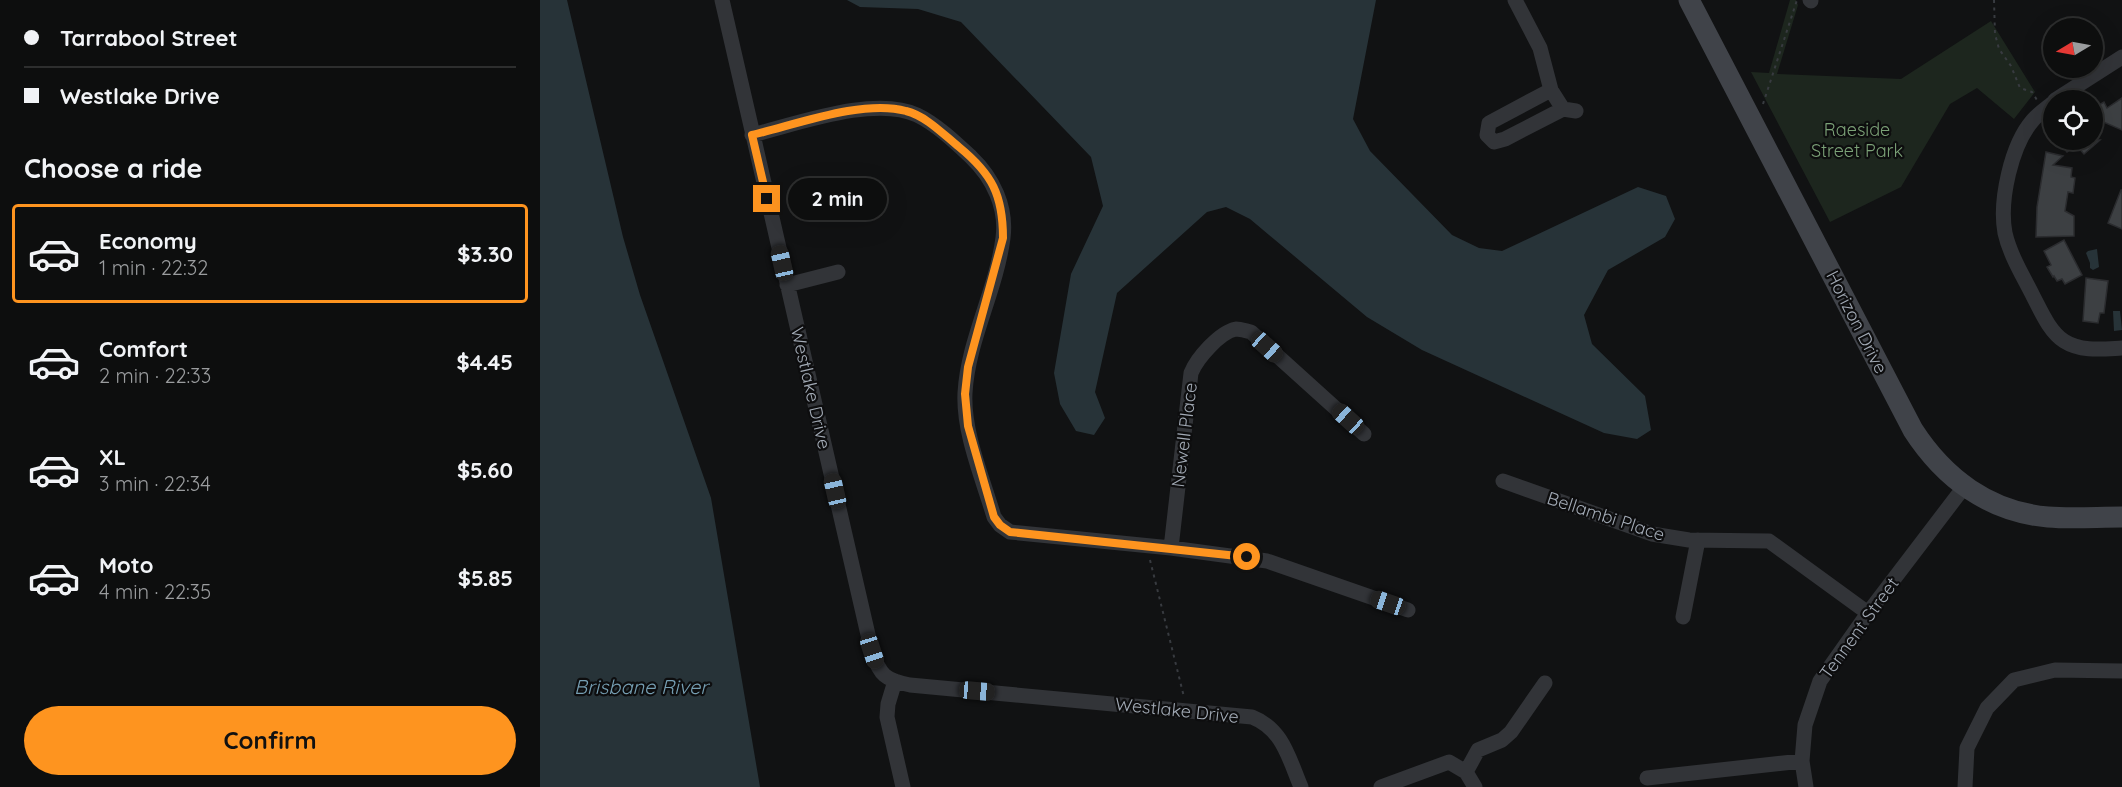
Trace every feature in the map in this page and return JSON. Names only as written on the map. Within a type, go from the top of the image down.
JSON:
[{"type":"street","name":"Westlake Drive","points":[[722,0],[872,651],[879,671],[886,678],[910,684],[1252,717],[1270,726],[1280,737],[1301,787]]},
{"type":"street","points":[[1515,0],[1540,48],[1551,90],[1570,110],[1505,139],[1494,142],[1487,135],[1489,123],[1551,90]]},
{"type":"street","name":"Horizon Drive","points":[[1689,0],[1913,430],[1935,460],[1964,488],[2005,508],[2035,516],[2122,517]]},
{"type":"street","points":[[2072,90],[2122,57]]},
{"type":"street","points":[[752,135],[874,107],[894,109],[918,116],[945,135],[978,163],[994,186],[1002,212],[1003,238],[968,367],[965,394],[968,426],[994,517],[1000,525],[1010,532],[1171,548],[1267,561],[1408,610]]},
{"type":"street","points":[[2043,111],[2032,121],[2011,161],[2004,200],[2005,234],[2015,261],[2048,324],[2062,340],[2084,348],[2122,348]]},
{"type":"street","points":[[787,285],[838,272]]},
{"type":"street","name":"Newell Place","points":[[1171,548],[1191,373],[1195,362],[1225,333],[1238,328],[1251,332],[1364,434]]},
{"type":"street","name":"Bellambi Place","points":[[1503,481],[1652,534],[1698,540],[1769,541],[1868,613]]},
{"type":"street","name":"Tennent Street","points":[[1806,787],[1802,760],[1805,725],[1820,681],[1868,613],[1964,488]]},
{"type":"street","points":[[1683,617],[1698,540]]},
{"type":"street","points":[[1965,787],[1967,748],[1987,708],[2014,680],[2055,670],[2122,671]]},
{"type":"street","points":[[895,681],[888,704],[887,717],[903,787]]},
{"type":"street","points":[[1466,772],[1478,750],[1502,740],[1510,732],[1545,683]]},
{"type":"street","points":[[1647,778],[1802,760]]},
{"type":"street","points":[[1381,787],[1449,762],[1466,772],[1475,787]]},
{"type":"path","points":[[1763,104],[1806,0]]},
{"type":"path","points":[[1994,0],[1998,49],[2011,66],[2020,88],[2043,99]]},
{"type":"path","points":[[1147,546],[1184,697]]},
{"type":"green space","name":"Raeside Street Park","points":[[1790,0],[1796,0],[1798,5],[1777,74],[1901,79],[1991,21],[2035,92],[2014,119],[1977,88],[1950,104],[1901,187],[1830,222],[1751,72],[1769,73]]},
{"type":"water","name":"Brisbane River","points":[[540,0],[567,0],[623,237],[640,295],[711,498],[760,787],[540,787]]},
{"type":"water","points":[[847,0],[1376,0],[1353,119],[1370,151],[1452,235],[1479,248],[1502,251],[1638,187],[1666,196],[1675,219],[1665,237],[1608,270],[1584,315],[1592,344],[1645,396],[1651,430],[1637,439],[1604,433],[1422,350],[1367,317],[1250,219],[1226,207],[1207,212],[1117,293],[1095,392],[1105,418],[1094,435],[1076,431],[1060,404],[1054,373],[1071,274],[1103,206],[1091,157],[961,22],[918,9],[860,7]]},
{"type":"water","points":[[2097,249],[2099,267],[2093,270],[2090,268],[2086,253]]},
{"type":"water","points":[[2113,311],[2120,311],[2122,330],[2114,331]]},
{"type":"building","points":[[2122,98],[2122,130],[2103,122],[2103,103],[2107,108]]},
{"type":"building","points":[[2046,152],[2063,156],[2053,165],[2072,168],[2071,177],[2075,178],[2073,193],[2068,192],[2065,211],[2074,216],[2074,236],[2036,237],[2037,207]]},
{"type":"building","points":[[2122,190],[2122,229],[2108,223]]},
{"type":"building","points":[[2064,240],[2082,275],[2065,284],[2062,279],[2057,281],[2053,277],[2047,267],[2051,265],[2044,251]]},
{"type":"building","points":[[2086,278],[2108,281],[2104,313],[2100,313],[2098,323],[2083,321]]},
{"type":"route","points":[[767,199],[752,135],[874,107],[906,111],[932,124],[987,173],[1000,203],[1003,220],[1003,238],[968,367],[965,394],[968,426],[994,517],[1010,532],[1247,557]]}]
